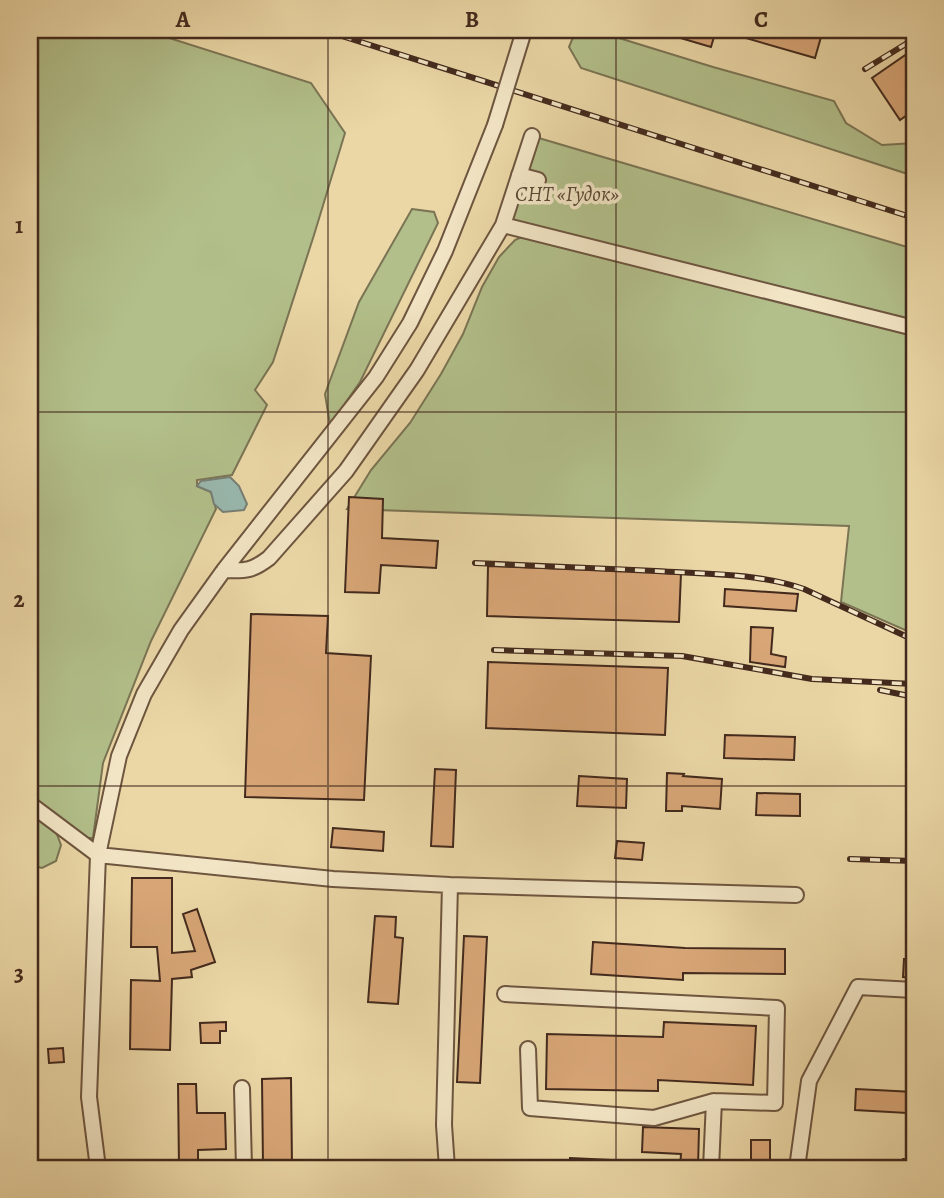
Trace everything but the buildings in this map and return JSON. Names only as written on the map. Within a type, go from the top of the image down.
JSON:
[{"type":"street","points":[[98,1168],[89,1097],[98,855],[120,757],[144,694],[181,630],[224,570],[376,377],[410,323],[444,251],[495,125],[523,32]]},
{"type":"street","points":[[224,570],[246,571],[270,558],[346,471],[417,370],[503,225],[533,136]]},
{"type":"street","points":[[519,175],[538,180]]},
{"type":"street","points":[[503,225],[914,328]]},
{"type":"street","points":[[30,804],[98,855],[333,879],[796,895]]},
{"type":"street","points":[[447,1168],[444,1125],[450,885]]},
{"type":"street","points":[[797,1168],[809,1081],[858,987],[914,990]]},
{"type":"street","points":[[505,995],[777,1008],[775,1103],[714,1101],[654,1118],[530,1108],[528,1049]]},
{"type":"street","points":[[242,1088],[244,1168]]},
{"type":"street","points":[[711,1168],[714,1101]]},
{"type":"green space","points":[[30,30],[144,30],[311,83],[345,133],[273,362],[255,390],[267,405],[232,475],[197,480],[197,486],[211,492],[216,509],[151,641],[103,763],[93,838],[84,838],[48,811],[61,845],[56,861],[42,868],[30,865]]},
{"type":"green space","points":[[576,30],[593,30],[834,101],[846,123],[882,145],[914,143],[914,176],[581,68],[569,47]]},
{"type":"green space","name":"СНТ «Гудок»","points":[[532,136],[914,249],[914,634],[841,602],[849,526],[347,509],[371,470],[410,423],[441,374],[499,257],[515,240],[531,233],[503,225]]},
{"type":"green space","points":[[412,209],[434,212],[438,223],[360,382],[330,425],[325,394],[359,302]]},
{"type":"water","points":[[230,477],[239,486],[247,504],[244,510],[223,512],[214,504],[211,492],[197,486],[201,481]]},
{"type":"railway","points":[[323,30],[914,218]]},
{"type":"railway","points":[[865,69],[914,39]]},
{"type":"railway","points":[[475,563],[712,574],[768,580],[804,589],[914,640]]},
{"type":"railway","points":[[494,650],[682,656],[812,679],[914,684]]},
{"type":"railway","points":[[880,690],[914,697]]},
{"type":"railway","points":[[850,859],[914,861]]}]
